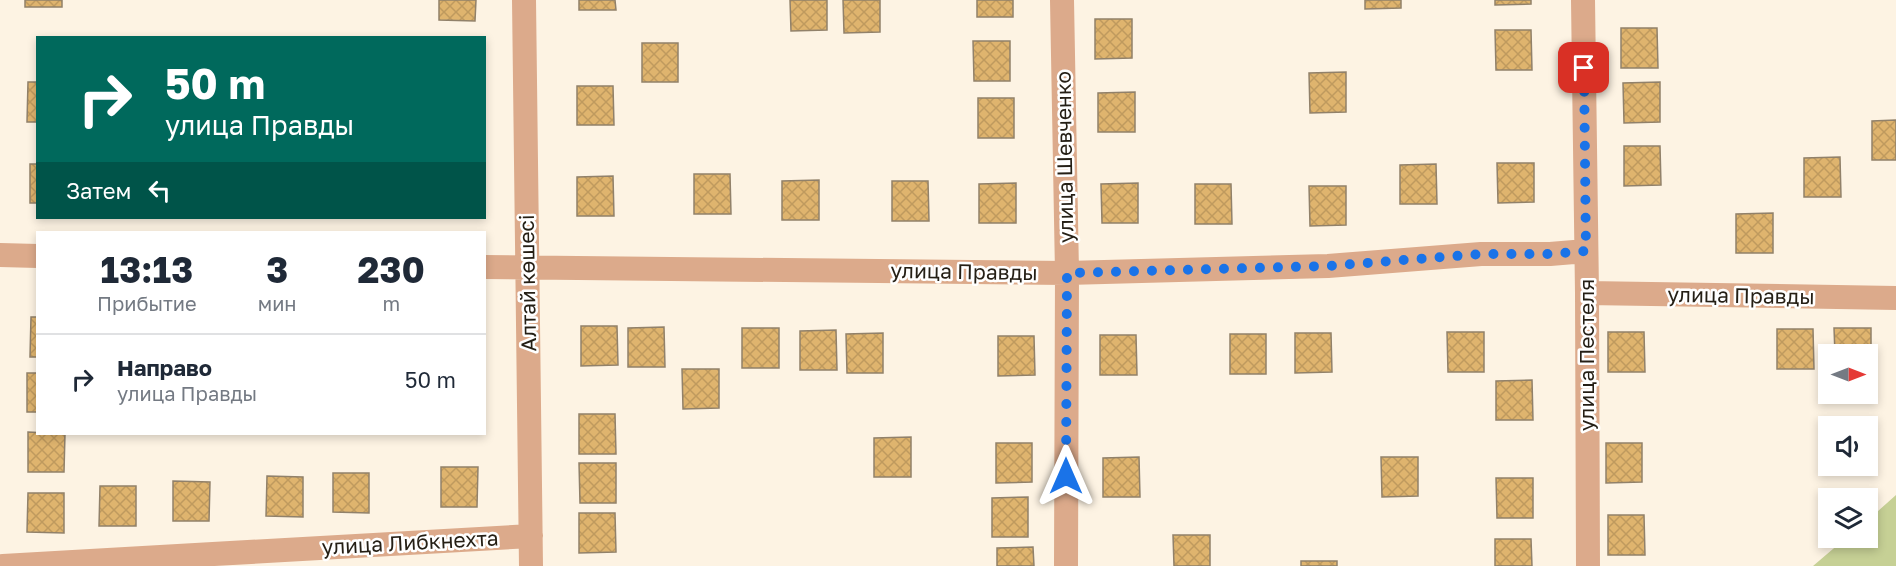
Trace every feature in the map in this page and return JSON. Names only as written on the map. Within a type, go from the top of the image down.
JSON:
[{"type":"street","name":"Алтай көшесі","points":[[524,0],[531,566]]},
{"type":"street","name":"улица Шевченко","points":[[1062,0],[1067,273],[1066,566]]},
{"type":"street","name":"улица Пестеля","points":[[1582,0],[1587,293],[1587,566]]},
{"type":"street","name":"улица Правды","points":[[486,267],[1067,273],[1328,266],[1481,254],[1550,254],[1586,251]]},
{"type":"street","points":[[0,255],[36,256]]},
{"type":"street","name":"улица Правды","points":[[1587,293],[1896,298]]},
{"type":"street","name":"улица Либкнехта","points":[[3,566],[531,536]]},
{"type":"green space","points":[[1896,495],[1896,566],[1813,566],[1834,548],[1878,548],[1878,511]]},
{"type":"building","points":[[25,0],[62,0],[62,7],[25,7]]},
{"type":"building","points":[[439,0],[476,0],[475,21],[439,20]]},
{"type":"building","points":[[579,0],[615,0],[616,10],[579,10]]},
{"type":"building","points":[[790,0],[827,0],[827,30],[791,31]]},
{"type":"building","points":[[843,0],[880,0],[880,32],[844,33]]},
{"type":"building","points":[[977,0],[1013,0],[1013,17],[977,17]]},
{"type":"building","points":[[1365,0],[1401,0],[1401,8],[1365,9]]},
{"type":"building","points":[[1495,0],[1531,0],[1531,4],[1495,5]]},
{"type":"building","points":[[1095,19],[1132,19],[1132,58],[1095,59]]},
{"type":"building","points":[[1621,28],[1657,28],[1658,68],[1621,68]]},
{"type":"building","points":[[1495,30],[1531,30],[1532,70],[1496,70]]},
{"type":"building","points":[[973,41],[1010,41],[1010,81],[974,81]]},
{"type":"building","points":[[642,43],[678,43],[678,82],[642,82]]},
{"type":"building","points":[[1346,72],[1346,112],[1310,113],[1309,73]]},
{"type":"building","points":[[28,82],[36,82],[36,122],[27,122]]},
{"type":"building","points":[[1660,82],[1660,122],[1624,123],[1623,83]]},
{"type":"building","points":[[577,86],[613,86],[614,125],[577,125]]},
{"type":"building","points":[[1135,92],[1135,132],[1098,132],[1098,93]]},
{"type":"building","points":[[978,98],[1014,98],[1014,138],[978,138]]},
{"type":"building","points":[[1896,120],[1896,160],[1872,160],[1872,121]]},
{"type":"building","points":[[1624,146],[1660,146],[1661,185],[1624,186]]},
{"type":"building","points":[[1840,157],[1841,197],[1804,197],[1804,158]]},
{"type":"building","points":[[1497,163],[1534,163],[1534,202],[1498,203]]},
{"type":"building","points":[[30,164],[36,164],[36,203],[30,203]]},
{"type":"building","points":[[1436,164],[1437,204],[1400,204],[1400,165]]},
{"type":"building","points":[[694,174],[730,174],[731,214],[694,214]]},
{"type":"building","points":[[613,176],[614,216],[577,216],[577,177]]},
{"type":"building","points":[[819,180],[819,220],[782,220],[782,181]]},
{"type":"building","points":[[892,181],[928,181],[929,221],[892,221]]},
{"type":"building","points":[[1016,183],[1016,223],[979,223],[979,184]]},
{"type":"building","points":[[1138,183],[1138,223],[1102,223],[1101,184]]},
{"type":"building","points":[[1195,184],[1231,184],[1232,224],[1195,224]]},
{"type":"building","points":[[1309,186],[1346,186],[1346,225],[1310,226]]},
{"type":"building","points":[[1773,213],[1773,253],[1736,253],[1736,214]]},
{"type":"building","points":[[31,317],[36,317],[36,357],[30,357]]},
{"type":"building","points":[[581,326],[617,326],[618,365],[581,366]]},
{"type":"building","points":[[664,327],[665,367],[628,367],[628,328]]},
{"type":"building","points":[[742,328],[779,328],[779,368],[742,368]]},
{"type":"building","points":[[1834,328],[1871,328],[1871,344],[1835,344]]},
{"type":"building","points":[[1777,329],[1813,329],[1814,369],[1777,369]]},
{"type":"building","points":[[836,330],[837,370],[800,370],[800,331]]},
{"type":"building","points":[[1447,332],[1484,332],[1484,372],[1448,372]]},
{"type":"building","points":[[1608,332],[1644,332],[1645,372],[1608,372]]},
{"type":"building","points":[[883,333],[883,373],[847,373],[846,334]]},
{"type":"building","points":[[1295,333],[1331,333],[1332,372],[1295,373]]},
{"type":"building","points":[[1230,334],[1266,334],[1266,374],[1230,374]]},
{"type":"building","points":[[1100,335],[1136,335],[1137,375],[1100,375]]},
{"type":"building","points":[[998,336],[1034,336],[1035,375],[998,376]]},
{"type":"building","points":[[682,369],[719,369],[719,408],[683,409]]},
{"type":"building","points":[[27,373],[36,373],[36,412],[27,412]]},
{"type":"building","points":[[1532,380],[1533,420],[1496,420],[1496,381]]},
{"type":"building","points":[[579,414],[615,414],[616,454],[579,454]]},
{"type":"building","points":[[28,432],[36,432],[36,435],[65,435],[64,472],[28,472]]},
{"type":"building","points":[[911,437],[911,477],[874,477],[874,438]]},
{"type":"building","points":[[996,443],[1032,443],[1032,482],[996,483]]},
{"type":"building","points":[[1606,443],[1642,443],[1642,482],[1606,483]]},
{"type":"building","points":[[1139,457],[1140,497],[1103,497],[1103,458]]},
{"type":"building","points":[[1381,457],[1418,457],[1418,496],[1382,497]]},
{"type":"building","points":[[579,463],[616,463],[616,503],[580,503]]},
{"type":"building","points":[[441,467],[478,467],[477,507],[441,507]]},
{"type":"building","points":[[333,473],[369,473],[369,513],[333,512]]},
{"type":"building","points":[[267,476],[303,477],[303,517],[266,516]]},
{"type":"building","points":[[1496,478],[1533,478],[1533,518],[1497,518]]},
{"type":"building","points":[[173,481],[210,482],[209,521],[173,521]]},
{"type":"building","points":[[100,486],[136,486],[136,526],[99,526]]},
{"type":"building","points":[[28,493],[64,493],[64,533],[27,532]]},
{"type":"building","points":[[1028,497],[1028,537],[992,537],[992,498]]},
{"type":"building","points":[[579,513],[615,513],[616,552],[579,553]]},
{"type":"building","points":[[1608,515],[1644,515],[1645,555],[1608,555]]},
{"type":"building","points":[[1173,535],[1210,535],[1210,566],[1174,566]]},
{"type":"building","points":[[1495,539],[1531,539],[1532,566],[1495,566]]},
{"type":"building","points":[[1033,547],[1034,566],[997,566],[997,548]]},
{"type":"building","points":[[1301,561],[1337,561],[1337,566],[1301,566]]},
{"type":"route","points":[[1066,476],[1067,273],[1328,266],[1481,254],[1550,254],[1586,251],[1584,68]]}]
